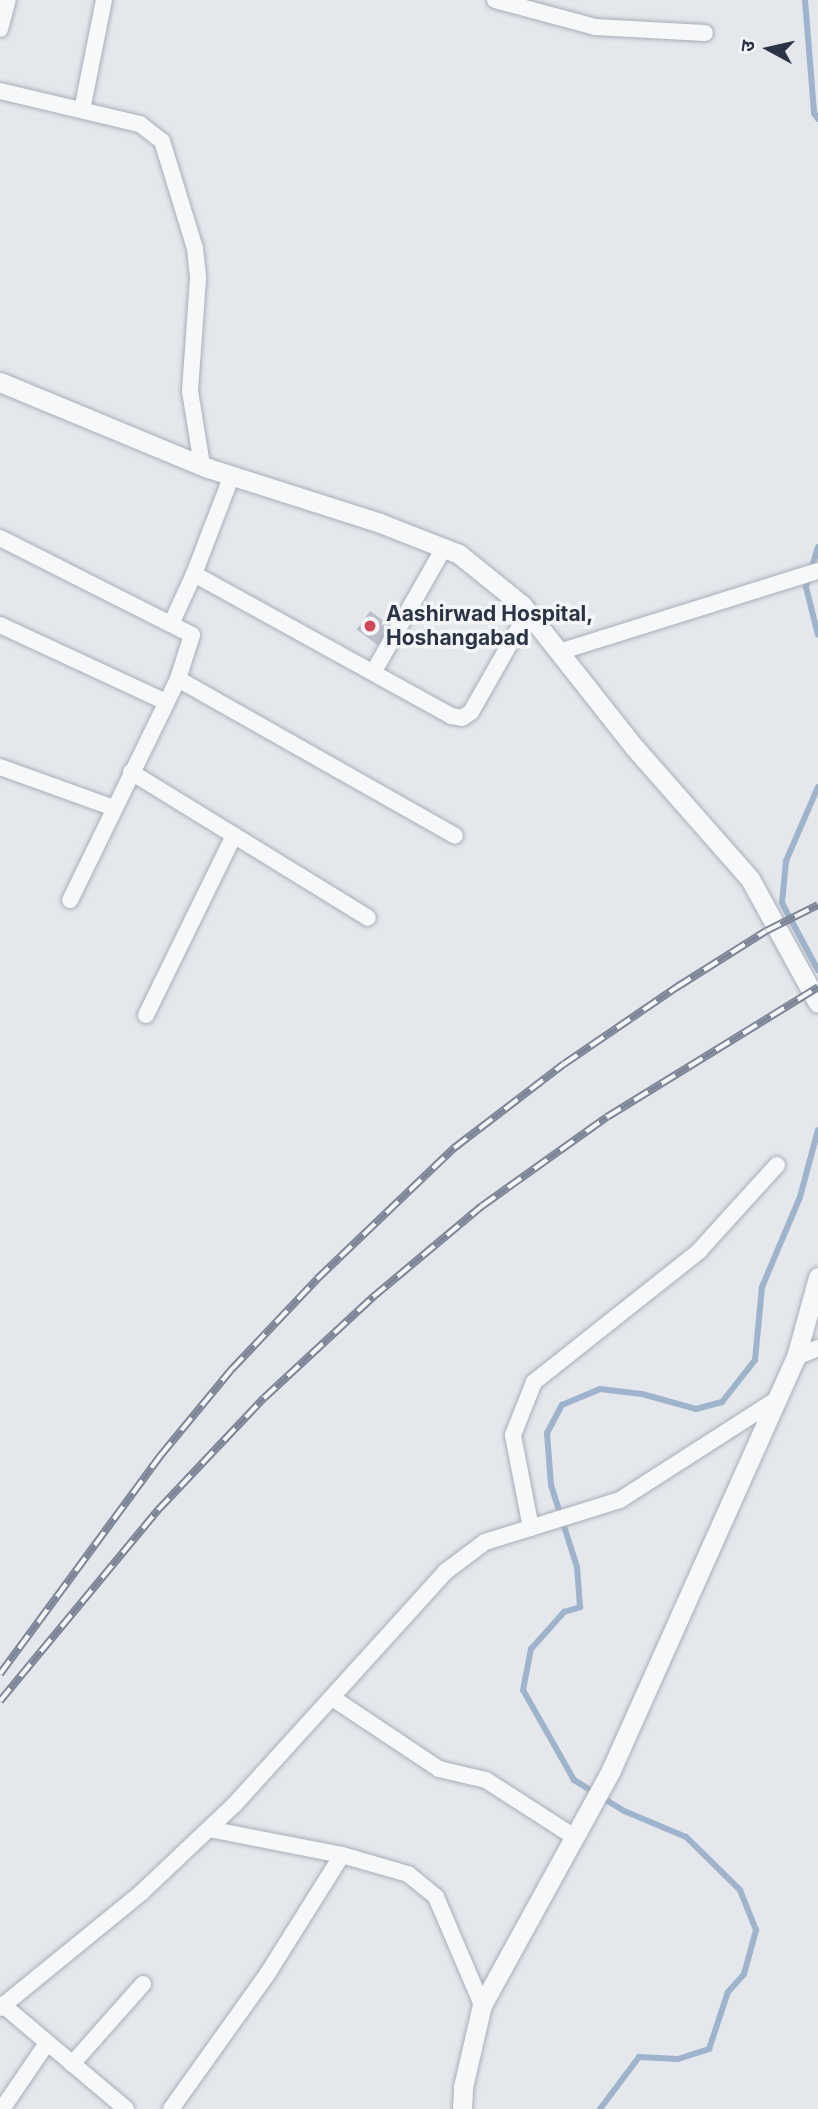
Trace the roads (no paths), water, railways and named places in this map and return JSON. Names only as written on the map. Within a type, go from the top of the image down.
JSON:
[{"type":"street","points":[[0,29],[8,0]]},
{"type":"street","points":[[82,110],[104,0]]},
{"type":"street","points":[[495,0],[595,27],[705,33]]},
{"type":"street","points":[[0,91],[152,130],[166,152],[195,248],[198,279],[190,391],[201,465]]},
{"type":"street","points":[[0,382],[201,465],[459,554],[527,612],[635,748],[750,879],[818,1003]]},
{"type":"street","points":[[172,622],[194,575],[232,475]]},
{"type":"street","points":[[0,538],[172,622],[187,631],[193,642],[70,900]]},
{"type":"street","points":[[374,671],[444,548]]},
{"type":"street","points":[[559,652],[818,570]]},
{"type":"street","points":[[194,575],[462,718],[471,712],[527,612]]},
{"type":"street","points":[[0,625],[166,702]]},
{"type":"street","points":[[177,679],[454,836]]},
{"type":"street","points":[[0,767],[114,808]]},
{"type":"street","points":[[131,772],[368,918]]},
{"type":"street","points":[[146,1015],[234,835]]},
{"type":"street","points":[[539,1526],[513,1435],[534,1382],[699,1251],[777,1165]]},
{"type":"street","points":[[463,2109],[463,2087],[482,2005],[611,1770],[796,1357],[818,1277]]},
{"type":"street","points":[[796,1357],[818,1348]]},
{"type":"street","points":[[126,2109],[2,2006],[142,1892],[209,1829],[334,1699],[444,1572],[485,1542],[620,1500],[776,1400]]},
{"type":"street","points":[[334,1699],[439,1769],[486,1780],[580,1830]]},
{"type":"street","points":[[209,1829],[342,1855],[408,1874],[436,1897],[482,2005]]},
{"type":"street","points":[[171,2109],[268,1973],[342,1855]]},
{"type":"street","points":[[72,2064],[143,1984]]},
{"type":"street","points":[[2,2109],[47,2043]]},
{"type":"waterway","points":[[805,0],[814,113],[818,119]]},
{"type":"waterway","points":[[818,547],[806,587],[818,635]]},
{"type":"waterway","points":[[818,787],[786,861],[782,903],[818,970]]},
{"type":"waterway","points":[[600,2109],[639,2057],[678,2059],[709,2049],[728,1992],[744,1974],[756,1930],[740,1890],[686,1837],[624,1811],[574,1780],[523,1690],[531,1649],[564,1612],[580,1607],[577,1567],[551,1485],[547,1433],[562,1405],[600,1389],[642,1394],[696,1409],[722,1402],[755,1360],[762,1287],[800,1197],[818,1130]]},
{"type":"railway","points":[[0,1674],[161,1455],[232,1369],[317,1279],[454,1148],[564,1064],[677,987],[766,931],[818,905]]},
{"type":"railway","points":[[0,1701],[158,1510],[264,1398],[373,1297],[482,1206],[607,1117],[818,987]]},
{"type":"place","name":"Aashirwad Hospital, Hoshangabad","points":[[370,626]]}]
